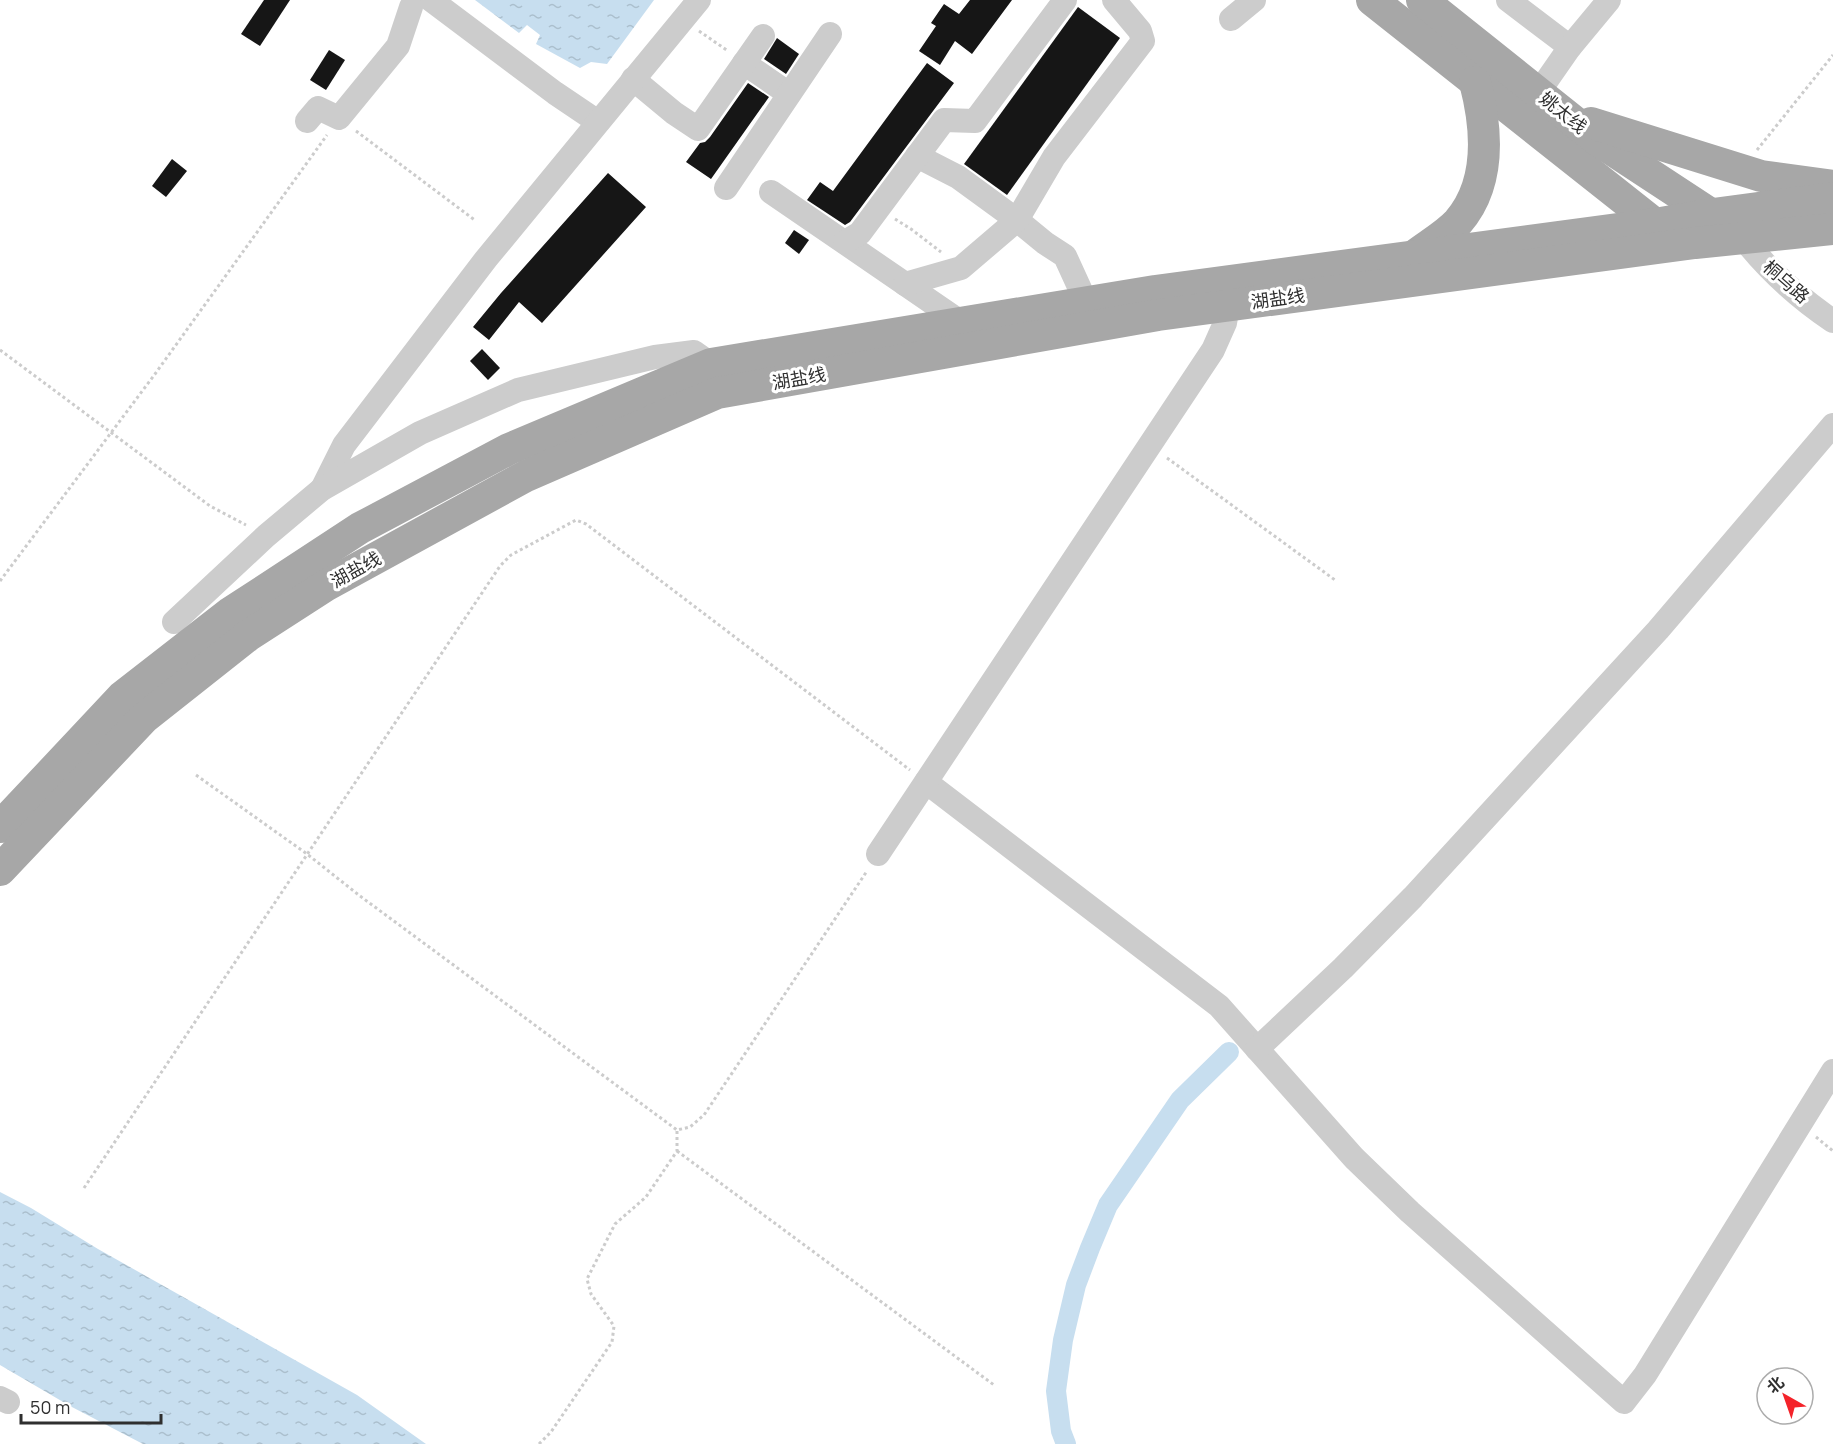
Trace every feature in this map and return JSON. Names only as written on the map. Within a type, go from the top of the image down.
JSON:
[{"type":"main road","name":"姚太线","points":[[1372,0],[1654,224],[1695,243]]},
{"type":"main road","name":"姚太线","points":[[1422,0],[1596,139],[1713,214],[1743,238]]},
{"type":"main road","points":[[1413,256],[1457,223],[1473,201],[1481,176],[1485,140],[1475,81]]},
{"type":"main road","points":[[1567,116],[1761,176],[1833,186]]},
{"type":"main road","name":"湖盐线","points":[[0,827],[122,698],[230,613],[360,528],[509,449],[711,364],[1155,291],[1833,198]]},
{"type":"main road","name":"湖盐线","points":[[0,870],[144,718],[249,635],[325,586],[526,476],[717,393],[1146,317],[1695,243],[1833,229]]},
{"type":"street","points":[[322,489],[344,445],[486,259],[699,0]]},
{"type":"street","points":[[845,242],[860,233],[944,120],[975,121],[1065,0]]},
{"type":"street","points":[[905,284],[961,268],[1017,220],[1054,157],[1143,41],[1140,30],[1114,0]]},
{"type":"street","points":[[1231,19],[1254,0]]},
{"type":"street","points":[[1508,0],[1570,47]]},
{"type":"street","points":[[1538,93],[1570,47],[1609,0]]},
{"type":"street","points":[[307,121],[318,108],[339,118],[398,46],[421,4],[598,122]]},
{"type":"street","points":[[726,188],[830,34]]},
{"type":"street","points":[[633,79],[674,114],[698,129],[763,36]]},
{"type":"street","points":[[744,63],[789,94]]},
{"type":"street","points":[[917,156],[958,177],[1017,220],[1044,243],[1065,256],[1086,302]]},
{"type":"street","points":[[771,192],[963,322]]},
{"type":"street","name":"桐乌路","points":[[1743,238],[1761,261],[1833,321]]},
{"type":"street","points":[[878,854],[1156,453],[1213,350],[1225,323],[1228,306]]},
{"type":"street","points":[[174,622],[266,536],[322,489],[420,433],[518,390],[655,357],[694,352],[711,364]]},
{"type":"street","points":[[1257,1049],[1343,968],[1413,897],[1659,630],[1833,425]]},
{"type":"street","points":[[926,782],[1219,1006],[1354,1158],[1410,1212],[1624,1402],[1645,1376],[1833,1071]]},
{"type":"path","points":[[683,19],[744,63]]},
{"type":"path","points":[[1743,170],[1833,55]]},
{"type":"path","points":[[0,581],[339,118],[476,221]]},
{"type":"path","points":[[878,209],[911,229],[961,268]]},
{"type":"path","points":[[0,350],[210,506],[266,536]]},
{"type":"path","points":[[1156,453],[1335,580]]},
{"type":"path","points":[[84,1188],[500,566],[511,555],[576,520],[586,524],[926,782]]},
{"type":"path","points":[[196,776],[307,854],[360,896],[677,1130],[690,1127],[704,1115],[878,854]]},
{"type":"path","points":[[539,1444],[551,1432],[612,1342],[614,1326],[591,1294],[587,1279],[615,1224],[646,1197],[677,1151],[677,1130]]},
{"type":"path","points":[[677,1151],[994,1385]]},
{"type":"water","points":[[475,0],[654,0],[607,64],[591,62],[580,68],[536,44],[540,35],[527,25],[519,33]]},
{"type":"water","points":[[0,1192],[357,1395],[426,1444],[143,1444],[70,1406],[0,1365]]},
{"type":"building","points":[[264,0],[290,0],[260,46],[241,34]]},
{"type":"building","points":[[970,0],[1012,0],[972,54],[955,41],[940,65],[919,51],[936,26],[931,23],[944,4],[959,14]]},
{"type":"building","points":[[1078,7],[1120,38],[1007,195],[964,164]]},
{"type":"building","points":[[777,38],[799,54],[786,74],[764,59]]},
{"type":"building","points":[[329,50],[345,60],[326,90],[310,80]]},
{"type":"building","points":[[927,63],[954,83],[850,222],[845,225],[807,200],[820,182],[833,191]]},
{"type":"building","points":[[748,83],[769,97],[711,179],[686,162],[700,143],[710,137]]},
{"type":"building","points":[[172,159],[187,171],[166,197],[152,186]]},
{"type":"building","points":[[608,173],[646,207],[542,323],[519,302],[489,340],[473,327]]},
{"type":"building","points":[[794,230],[809,240],[799,254],[785,243]]},
{"type":"building","points":[[482,349],[500,368],[488,380],[470,361]]},
{"type":"waterway","points":[[1066,1444],[1061,1431],[1056,1391],[1063,1340],[1076,1285],[1090,1248],[1108,1205],[1180,1100],[1229,1052]]}]
